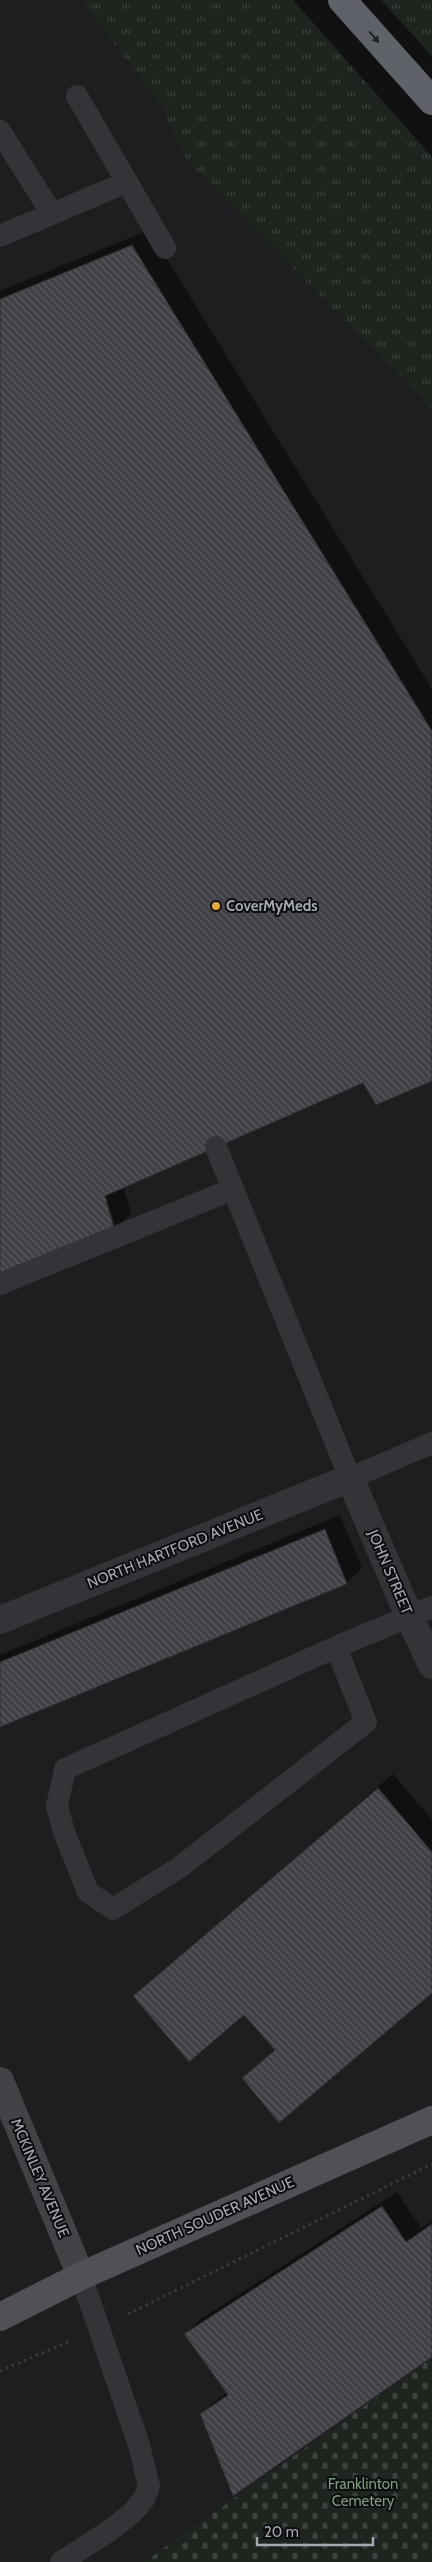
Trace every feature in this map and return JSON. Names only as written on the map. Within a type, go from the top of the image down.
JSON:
[{"type":"highway","points":[[342,0],[432,101]]},
{"type":"main road","name":"MCKINLEY AVENUE","points":[[0,2081],[81,2276]]},
{"type":"main road","name":"NORTH SOUDER AVENUE","points":[[0,2317],[81,2276],[432,2120]]},
{"type":"street","name":"JOHN STREET","points":[[350,1478],[420,1612],[432,1665]]},
{"type":"street","name":"NORTH HARTFORD AVENUE","points":[[0,1620],[350,1478]]},
{"type":"lane","points":[[78,96],[165,248]]},
{"type":"lane","points":[[0,131],[52,214]]},
{"type":"lane","points":[[0,236],[127,182]]},
{"type":"lane","points":[[216,1147],[350,1478],[432,1443]]},
{"type":"lane","points":[[0,1284],[233,1189]]},
{"type":"lane","points":[[336,1647],[366,1722],[180,1867],[113,1909],[88,1892],[64,1832],[57,1806],[65,1769],[336,1647],[420,1612]]},
{"type":"lane","points":[[61,2562],[132,2513],[144,2499],[149,2486],[139,2445],[81,2276]]},
{"type":"path","points":[[0,2371],[99,2328],[432,2164]]},
{"type":"shaded area","points":[[0,0],[80,0],[162,107],[184,157],[432,410],[432,2562],[0,2562]]},
{"type":"green space","points":[[80,0],[293,0],[432,157],[432,410],[184,157],[162,107]]},
{"type":"green space","points":[[381,0],[432,0],[432,56]]},
{"type":"green space","name":"Franklinton Cemetery","points":[[432,2358],[432,2562],[144,2562]]},
{"type":"building","name":"CoverMyMeds","points":[[132,245],[432,731],[432,1081],[376,1105],[363,1083],[105,1196],[115,1231],[0,1277],[0,299]]},
{"type":"building","points":[[325,1529],[347,1584],[0,1727],[0,1662]]},
{"type":"building","points":[[378,1788],[432,1852],[432,1993],[279,2123],[242,2078],[275,2050],[244,2015],[189,2062],[133,1996]]},
{"type":"building","points":[[382,2206],[406,2242],[432,2224],[432,2357],[233,2496],[200,2414],[228,2395],[184,2334]]},
{"type":"place","name":"CoverMyMeds","points":[[216,906]]}]
